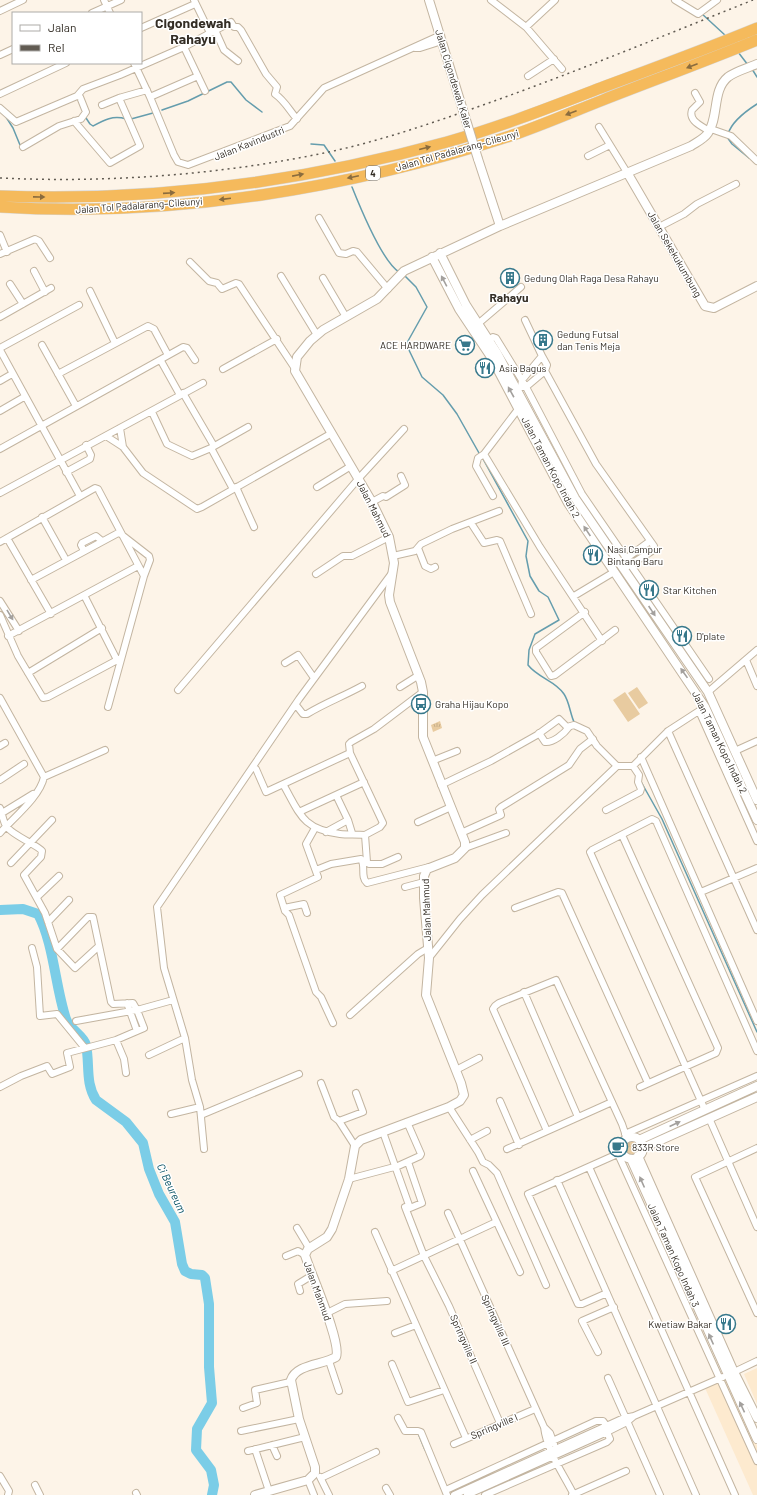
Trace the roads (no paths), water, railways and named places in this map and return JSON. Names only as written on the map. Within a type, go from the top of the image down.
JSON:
[{"type":"highway","name":"Jalan Tol Padalarang–Cileunyi","points":[[0,207],[61,210],[186,204],[307,187],[376,172],[460,151],[520,132],[743,40],[757,28]]},
{"type":"highway","name":"Jalan Tol Padalarang–Cileunyi","points":[[743,40],[757,40]]},
{"type":"highway","name":"Jalan Tol Padalarang–Cileunyi","points":[[0,196],[76,198],[185,191],[289,177],[368,162],[447,142],[504,124],[726,47]]},
{"type":"main road","name":"Jalan Cigondewah Kaler","points":[[429,0],[500,226]]},
{"type":"main road","points":[[294,367],[299,355],[317,335],[376,299],[388,289],[401,273],[440,253],[500,226],[628,174],[691,146],[705,137],[710,130],[723,82],[728,77],[752,66]]},
{"type":"main road","name":"Jalan Sekekukumbung","points":[[628,174],[705,306],[714,308],[757,286]]},
{"type":"main road","name":"Jalan Taman Kopo Indah 2","points":[[440,253],[463,307],[479,323],[489,340],[522,386],[539,438],[568,503],[702,709],[735,751],[757,800]]},
{"type":"main road","name":"Jalan Taman Kopo Indah 2","points":[[432,257],[463,307],[519,408],[575,498],[625,564],[684,650],[708,692],[723,735],[757,820]]},
{"type":"main road","name":"Jalan Mahmud","points":[[294,367],[297,375],[359,478],[389,537],[394,571],[389,595],[390,602],[419,675],[423,695],[423,735],[441,785],[461,833],[465,848],[454,858],[430,867],[425,873],[424,882],[429,958],[426,985],[427,1001],[456,1070],[464,1095],[460,1101],[449,1107],[361,1140],[355,1146],[348,1179],[332,1229],[327,1237],[309,1248],[305,1256],[311,1276],[327,1313],[337,1350],[336,1357],[329,1361]]},
{"type":"main road","points":[[635,1158],[641,1144],[705,1110],[757,1086]]},
{"type":"main road","points":[[641,1144],[709,1118],[757,1097]]},
{"type":"main road","points":[[620,1153],[626,1136],[633,1137],[641,1144]]},
{"type":"main road","name":"Jalan Taman Kopo Indah 3","points":[[620,1153],[625,1156],[635,1158]]},
{"type":"main road","name":"Jalan Taman Kopo Indah 3","points":[[635,1158],[690,1301],[757,1439]]},
{"type":"main road","name":"Jalan Taman Kopo Indah 3","points":[[635,1158],[727,1375],[757,1418]]},
{"type":"main road","points":[[258,1495],[318,1476],[299,1419],[290,1382],[296,1371],[329,1361]]},
{"type":"street","points":[[0,11],[23,0]]},
{"type":"street","points":[[104,0],[110,12]]},
{"type":"street","points":[[94,12],[121,0]]},
{"type":"street","points":[[491,0],[526,27],[562,69]]},
{"type":"street","points":[[526,27],[555,0]]},
{"type":"street","points":[[675,0],[689,10],[700,12],[717,0]]},
{"type":"street","points":[[142,28],[195,2],[224,50],[238,61]]},
{"type":"street","points":[[142,63],[184,47],[231,22],[234,27],[240,28],[266,74],[277,87],[275,94],[285,101],[288,108],[297,119]]},
{"type":"street","name":"Jalan Kavindustri","points":[[150,97],[178,162],[183,164],[195,164],[290,126],[324,88],[415,48],[419,44],[442,38]]},
{"type":"street","points":[[184,47],[205,91]]},
{"type":"street","points":[[0,55],[12,49]]},
{"type":"street","points":[[528,76],[554,59]]},
{"type":"street","points":[[0,94],[64,64]]},
{"type":"street","points":[[0,108],[16,122],[77,96],[83,89],[135,66],[150,97],[198,76]]},
{"type":"street","points":[[102,105],[119,98],[147,90]]},
{"type":"street","points":[[695,93],[700,102],[692,110],[691,115],[696,122],[710,130],[728,135],[757,161]]},
{"type":"street","points":[[23,147],[54,129],[81,119],[86,114],[80,97],[77,96]]},
{"type":"street","points":[[74,121],[110,163],[140,146],[119,98]]},
{"type":"street","points":[[599,127],[628,174]]},
{"type":"street","points":[[588,156],[610,145]]},
{"type":"street","points":[[659,227],[684,214],[697,204],[736,184]]},
{"type":"street","points":[[319,218],[339,253],[346,254],[354,251],[357,252],[388,289]]},
{"type":"street","points":[[0,235],[8,252]]},
{"type":"street","points":[[0,254],[37,239],[50,258]]},
{"type":"street","points":[[190,262],[209,281],[217,283],[222,289],[236,283],[239,284],[277,339],[294,367]]},
{"type":"street","points":[[0,316],[48,290],[34,271]]},
{"type":"street","points":[[281,276],[317,335]]},
{"type":"street","points":[[323,278],[346,317]]},
{"type":"street","points":[[10,284],[23,304]]},
{"type":"street","points":[[479,323],[521,287]]},
{"type":"street","points":[[90,291],[115,343]]},
{"type":"street","points":[[78,305],[0,349],[24,397],[80,496]]},
{"type":"street","points":[[522,386],[545,371],[547,365],[525,320]]},
{"type":"street","points":[[58,374],[150,326],[154,329],[168,355]]},
{"type":"street","points":[[223,369],[277,339]]},
{"type":"street","points":[[42,344],[76,406]]},
{"type":"street","points":[[0,449],[76,406],[161,361],[168,355],[185,347],[195,360]]},
{"type":"street","points":[[522,386],[542,356]]},
{"type":"street","points":[[161,361],[235,488],[254,527]]},
{"type":"street","points":[[545,371],[596,464],[654,548],[652,551],[625,564]]},
{"type":"street","points":[[0,381],[12,374]]},
{"type":"street","points":[[0,493],[203,383]]},
{"type":"street","points":[[522,386],[582,494],[625,564]]},
{"type":"street","points":[[0,411],[24,397]]},
{"type":"street","points":[[493,496],[476,466],[478,458],[484,454],[519,408]]},
{"type":"street","points":[[152,412],[166,441],[170,445],[192,456],[212,447],[248,426]]},
{"type":"street","points":[[120,428],[123,446],[139,470],[197,509],[202,508],[332,432]]},
{"type":"street","points":[[178,690],[359,478],[404,429]]},
{"type":"street","points":[[106,436],[123,446]]},
{"type":"street","points":[[66,472],[90,459],[91,455],[86,446]]},
{"type":"street","points":[[484,454],[540,547],[585,612],[602,640]]},
{"type":"street","points":[[317,487],[351,466]]},
{"type":"street","points":[[372,502],[383,496],[386,497],[405,485],[401,476]]},
{"type":"street","points":[[0,542],[95,488],[98,489],[144,576]]},
{"type":"street","points":[[393,556],[406,554],[418,548],[421,544],[499,511]]},
{"type":"street","points":[[42,517],[66,560]]},
{"type":"street","points":[[471,523],[484,543],[497,540],[500,541],[531,614]]},
{"type":"street","points":[[31,580],[84,550],[81,545],[82,543],[96,536],[102,541],[121,533]]},
{"type":"street","points":[[108,707],[119,659],[150,560],[149,556],[121,533]]},
{"type":"street","points":[[316,574],[343,556],[352,556],[389,537]]},
{"type":"street","points":[[7,538],[51,614]]},
{"type":"street","points":[[625,564],[650,541]]},
{"type":"street","points":[[418,548],[425,566],[431,569],[435,567]]},
{"type":"street","points":[[8,636],[138,566]]},
{"type":"street","points":[[204,1149],[200,1107],[192,1080],[185,1038],[164,968],[157,907],[210,827],[314,678],[394,571]]},
{"type":"street","points":[[574,596],[614,572]]},
{"type":"street","points":[[84,595],[119,659]]},
{"type":"street","points":[[0,601],[19,631]]},
{"type":"street","points":[[585,612],[537,646],[536,652],[550,674],[553,676],[615,630]]},
{"type":"street","points":[[0,614],[8,636],[42,698],[45,699],[119,659]]},
{"type":"street","points":[[28,673],[102,628]]},
{"type":"street","points":[[684,650],[709,679]]},
{"type":"street","points":[[708,692],[757,650]]},
{"type":"street","points":[[285,663],[298,655],[314,678]]},
{"type":"street","points":[[746,660],[757,686]]},
{"type":"street","points":[[400,687],[419,675]]},
{"type":"street","points":[[296,705],[304,715],[362,686]]},
{"type":"street","points":[[283,784],[303,820],[315,828],[326,832],[365,835],[380,827],[383,823],[350,753],[349,744],[374,729],[423,695]]},
{"type":"street","points":[[0,698],[2,708],[44,777],[42,785],[37,792],[0,834]]},
{"type":"street","points":[[633,766],[668,731],[702,709],[711,740],[757,841]]},
{"type":"street","points":[[441,785],[491,761],[539,733],[559,719],[569,727]]},
{"type":"street","points":[[539,733],[545,742],[548,742],[559,737],[569,727],[574,725],[584,729],[597,746],[619,765],[633,766]]},
{"type":"street","points":[[668,731],[757,930]]},
{"type":"street","points":[[711,740],[723,735]]},
{"type":"street","points":[[461,833],[501,815],[499,808],[567,767],[574,760],[580,749],[593,740]]},
{"type":"street","points":[[735,751],[757,741]]},
{"type":"street","points":[[44,777],[105,750]]},
{"type":"street","points":[[432,761],[457,751]]},
{"type":"street","points":[[256,769],[266,792],[350,753]]},
{"type":"street","points":[[641,757],[702,892],[757,1021]]},
{"type":"street","points":[[0,780],[24,764]]},
{"type":"street","points":[[429,958],[460,919],[482,895],[619,765]]},
{"type":"street","points":[[606,810],[640,792],[641,789],[638,782],[639,775],[633,766]]},
{"type":"street","points":[[299,812],[364,782]]},
{"type":"street","points":[[37,792],[1,810],[6,826],[29,844],[40,848],[42,851],[41,857],[24,875],[37,897],[48,922],[57,949],[75,968],[99,946]]},
{"type":"street","points":[[336,795],[348,820],[352,833]]},
{"type":"street","points":[[418,822],[451,807]]},
{"type":"street","points":[[705,1110],[590,852],[652,819],[656,821],[757,1051]]},
{"type":"street","points":[[11,864],[52,820]]},
{"type":"street","points":[[326,832],[348,820]]},
{"type":"street","points":[[315,828],[306,844],[318,876],[317,878],[280,895],[284,908],[289,915],[316,992],[321,997],[333,1024]]},
{"type":"street","points":[[465,848],[506,833]]},
{"type":"street","points":[[365,835],[367,862],[369,864],[382,864],[398,857]]},
{"type":"street","points":[[622,835],[718,1048],[716,1053],[640,1086]]},
{"type":"street","points":[[316,870],[331,864],[361,859],[364,862],[364,878],[367,882],[430,867]]},
{"type":"street","points":[[702,892],[757,868]]},
{"type":"street","points":[[37,897],[59,876]]},
{"type":"street","points":[[405,887],[424,882]]},
{"type":"street","points":[[515,908],[558,892],[562,893],[648,1083]]},
{"type":"street","points":[[48,922],[69,900]]},
{"type":"street","points":[[284,908],[304,904],[307,913]]},
{"type":"street","points":[[0,1087],[21,1076],[47,1066],[52,1074],[70,1067],[67,1053],[84,1047],[116,1040],[144,1028],[133,1003],[113,1004],[111,1002],[93,917],[89,916],[57,949]]},
{"type":"street","points":[[32,948],[39,980],[40,1016],[57,1014],[84,1047]]},
{"type":"street","points":[[350,1015],[418,954],[428,948]]},
{"type":"street","points":[[547,1132],[493,1009],[497,1004],[524,992],[557,981],[626,1136],[757,1076]]},
{"type":"street","points":[[524,992],[578,1118]]},
{"type":"street","points":[[76,1021],[104,1015],[130,1013],[173,1000]]},
{"type":"street","points":[[127,1003],[137,1031]]},
{"type":"street","points":[[149,1055],[185,1038]]},
{"type":"street","points":[[116,1040],[124,1059],[126,1072]]},
{"type":"street","points":[[456,1070],[479,1058]]},
{"type":"street","points":[[201,1115],[299,1074]]},
{"type":"street","points":[[321,1083],[334,1117],[339,1121],[355,1146]]},
{"type":"street","points":[[339,1121],[363,1112],[356,1093]]},
{"type":"street","points":[[500,1101],[519,1145]]},
{"type":"street","points":[[507,1149],[519,1145],[612,1102]]},
{"type":"street","points":[[171,1114],[200,1107]]},
{"type":"street","points":[[449,1107],[483,1162],[489,1165],[497,1173],[546,1285]]},
{"type":"street","points":[[709,1118],[757,1227]]},
{"type":"street","points":[[348,1179],[408,1162],[420,1156],[421,1154],[407,1122]]},
{"type":"street","points":[[470,1140],[487,1130]]},
{"type":"street","points":[[382,1132],[410,1208],[422,1203],[408,1162]]},
{"type":"street","points":[[757,1148],[695,1178],[757,1313]]},
{"type":"street","points":[[607,1293],[582,1304],[578,1304],[528,1196],[530,1192],[620,1153],[690,1301]]},
{"type":"street","points":[[589,1167],[735,1495]]},
{"type":"street","points":[[473,1171],[520,1272]]},
{"type":"street","points":[[557,1180],[696,1495]]},
{"type":"street","name":"Springville II","points":[[405,1207],[424,1256],[449,1306],[500,1423]]},
{"type":"street","name":"Springville III","points":[[448,1213],[573,1495]]},
{"type":"street","points":[[392,1271],[496,1222]]},
{"type":"street","points":[[297,1228],[309,1248]]},
{"type":"street","points":[[376,1232],[466,1438]]},
{"type":"street","points":[[286,1256],[298,1250],[305,1256]]},
{"type":"street","points":[[300,1291],[298,1284],[311,1276]]},
{"type":"street","points":[[327,1313],[345,1304],[387,1301]]},
{"type":"street","points":[[598,1352],[582,1321],[614,1307]]},
{"type":"street","points":[[395,1333],[416,1325]]},
{"type":"street","points":[[329,1361],[339,1391]]},
{"type":"street","points":[[454,1495],[607,1429],[757,1361]]},
{"type":"street","points":[[392,1364],[408,1402],[444,1390]]},
{"type":"street","points":[[727,1375],[757,1461]]},
{"type":"street","points":[[608,1378],[660,1495]]},
{"type":"street","points":[[243,1408],[257,1403],[255,1390],[290,1382]]},
{"type":"street","name":"Springville I","points":[[454,1444],[535,1409]]},
{"type":"street","points":[[398,1418],[405,1431],[421,1432],[446,1492],[550,1441],[596,1421],[603,1421],[610,1439],[608,1442],[484,1495]]},
{"type":"street","points":[[241,1431],[299,1419]]},
{"type":"street","points":[[248,1451],[305,1437]]},
{"type":"street","points":[[272,1445],[277,1456]]},
{"type":"street","points":[[255,1449],[269,1491]]},
{"type":"street","points":[[467,1495],[554,1451]]},
{"type":"street","points":[[328,1495],[318,1476],[376,1452]]},
{"type":"street","points":[[573,1495],[626,1471]]},
{"type":"street","points":[[0,1476],[11,1492]]},
{"type":"street","points":[[308,1480],[314,1495]]},
{"type":"street","points":[[35,1485],[40,1495]]},
{"type":"street","points":[[386,1488],[390,1495]]},
{"type":"waterway","points":[[701,13],[726,36]]},
{"type":"waterway","points":[[738,52],[748,65]]},
{"type":"waterway","points":[[752,69],[757,77]]},
{"type":"waterway","points":[[162,110],[188,101],[227,82],[231,82],[246,100],[262,112]]},
{"type":"waterway","points":[[728,134],[736,121],[757,104]]},
{"type":"waterway","points":[[131,119],[153,113]]},
{"type":"waterway","points":[[6,117],[13,128],[20,145],[23,145]]},
{"type":"waterway","points":[[86,118],[93,126],[113,118],[126,119]]},
{"type":"waterway","points":[[727,137],[732,144],[749,158]]},
{"type":"waterway","points":[[311,144],[324,145],[335,161]]},
{"type":"waterway","points":[[352,187],[379,246],[392,266],[399,272]]},
{"type":"waterway","points":[[404,275],[416,287],[427,307],[408,341],[407,346],[422,377],[443,395],[457,414],[479,453]]},
{"type":"waterway","points":[[482,457],[528,541],[526,556],[530,576],[539,591],[548,597],[559,620],[535,634],[529,650],[528,665],[561,690],[568,701],[575,724]]},
{"type":"waterway","points":[[640,780],[662,819],[757,1032]]},
{"type":"waterway","name":"Ci Beureum","points":[[0,910],[23,909],[38,914],[48,938],[66,1019],[86,1045],[89,1080],[93,1094],[96,1100],[126,1122],[143,1143],[149,1169],[159,1194],[175,1222],[182,1264],[185,1271],[191,1274],[202,1275],[205,1278],[209,1304],[209,1367],[212,1403],[197,1429],[196,1450],[211,1470],[214,1485],[212,1495]]},
{"type":"waterway","points":[[418,1433],[425,1450]]},
{"type":"railway","points":[[0,178],[81,179],[163,176],[284,161],[346,148],[411,130],[497,100],[593,64],[753,0]]},
{"type":"place","name":"Gedung Olah Raga Desa Rahayu","points":[[510,278]]},
{"type":"place","name":"Gedung Futsal dan Tenis Meja","points":[[543,340]]},
{"type":"place","name":"ACE HARDWARE","points":[[465,345]]},
{"type":"place","name":"Asia Bagus","points":[[485,368]]},
{"type":"place","name":"Nasi Campur Bintang Baru","points":[[593,555]]},
{"type":"place","name":"Star Kitchen","points":[[649,590]]},
{"type":"place","name":"D'plate","points":[[682,636]]},
{"type":"place","name":"Graha Hijau Kopo","points":[[421,704]]},
{"type":"place","name":"833R Store","points":[[618,1147]]},
{"type":"place","name":"Kwetiaw Bakar","points":[[726,1324]]},
{"type":"district","name":"Cigondewah Rahayu","points":[[193,30]]},
{"type":"district","name":"Rahayu","points":[[509,297]]}]
